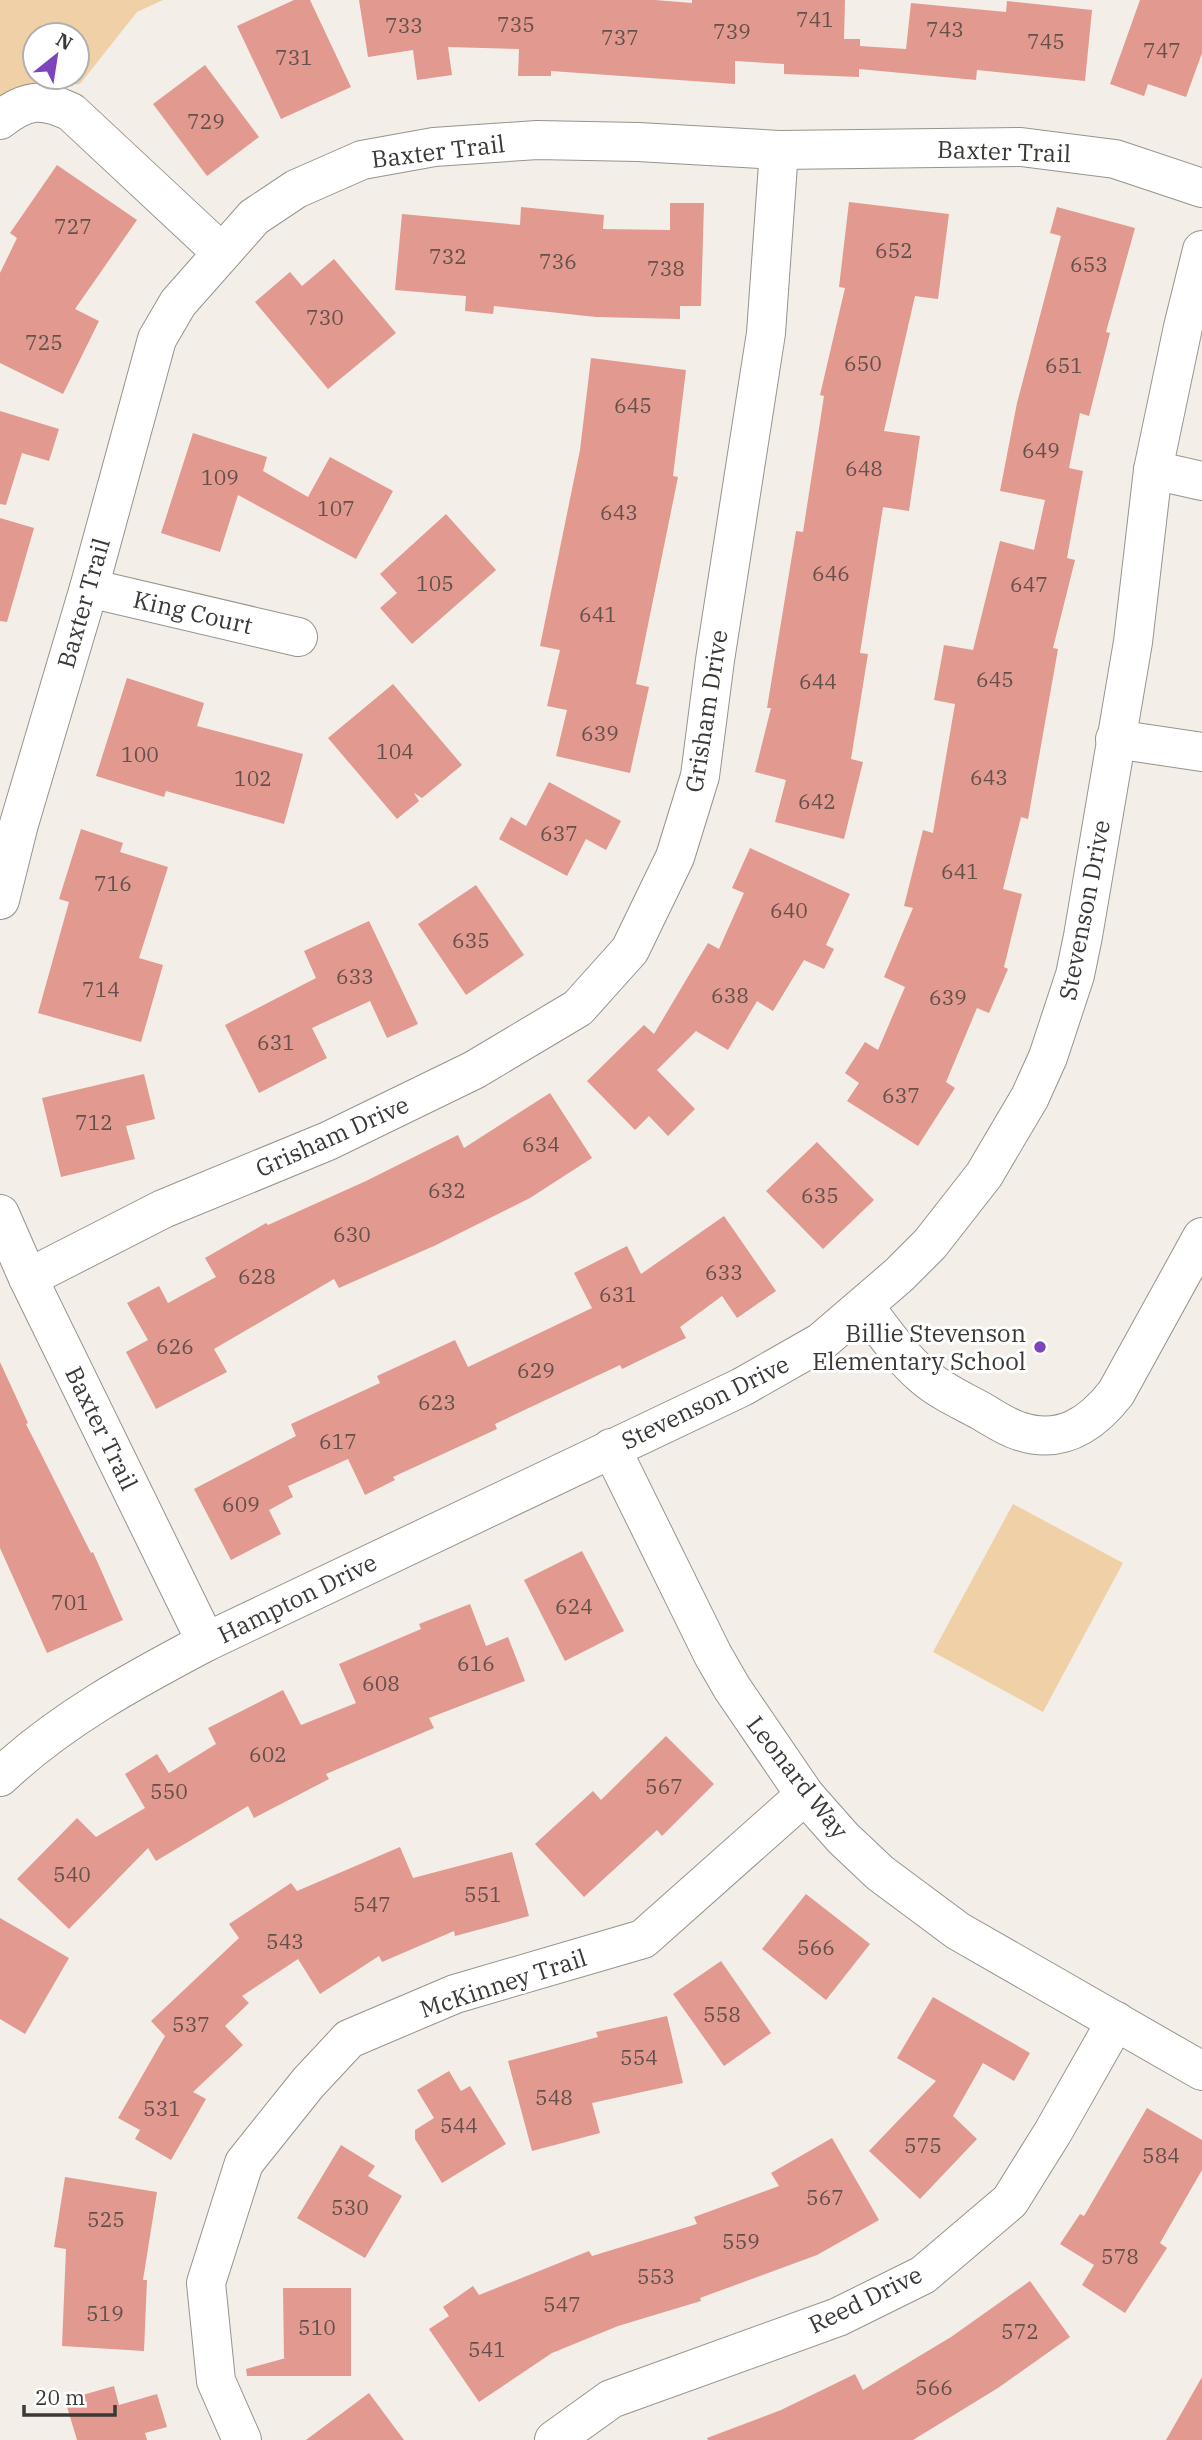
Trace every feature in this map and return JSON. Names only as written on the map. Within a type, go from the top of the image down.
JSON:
[{"type":"street","points":[[0,120],[25,104],[42,102],[71,112],[221,252]]},
{"type":"street","name":"Baxter Trail","points":[[0,900],[19,824],[89,588],[157,340],[178,303],[221,252],[254,217],[296,189],[362,160],[434,147],[537,140],[638,142],[779,150],[1021,147],[1115,159],[1202,188]]},
{"type":"street","name":"Grisham Drive","points":[[28,1278],[163,1209],[328,1141],[474,1070],[578,1008],[630,950],[675,857],[700,776],[715,660],[766,333],[779,150]]},
{"type":"street","name":"Stevenson Drive","points":[[611,1448],[743,1387],[784,1365],[821,1342],[864,1306],[930,1244],[957,1212],[1005,1141],[1048,1057],[1075,975],[1133,642],[1153,470],[1202,250]]},
{"type":"street","points":[[1153,470],[1202,481]]},
{"type":"street","name":"King Court","points":[[89,588],[298,637]]},
{"type":"street","points":[[1115,740],[1202,752]]},
{"type":"street","name":"Baxter Trail","points":[[0,1214],[28,1278],[206,1642]]},
{"type":"street","points":[[864,1306],[921,1375],[942,1391],[1018,1431],[1044,1436],[1062,1433],[1082,1426],[1101,1412],[1116,1393],[1202,1237]]},
{"type":"street","name":"Hampton Drive","points":[[0,1777],[42,1742],[114,1693],[206,1642],[611,1448]]},
{"type":"street","name":"Leonard Way","points":[[611,1448],[713,1655],[732,1688],[805,1795],[843,1838],[880,1873],[958,1931],[1202,2071]]},
{"type":"street","name":"McKinney Trail","points":[[242,2440],[216,2381],[206,2283],[244,2163],[308,2082],[349,2039],[455,1994],[643,1939],[805,1795]]},
{"type":"street","name":"Reed Drive","points":[[554,2440],[611,2399],[838,2317],[923,2275],[1010,2201],[1116,2021]]},
{"type":"shaded area","points":[[0,0],[163,0],[137,12],[91,70],[91,21],[21,21],[21,89],[12,90],[0,101]]},
{"type":"shaded area","points":[[1013,1504],[1123,1563],[1043,1712],[933,1652]]},
{"type":"building","points":[[294,0],[310,0],[351,87],[281,119],[237,26]]},
{"type":"building","points":[[359,0],[655,0],[692,3],[692,0],[845,0],[844,39],[860,39],[860,46],[906,49],[911,3],[1006,12],[1007,1],[1092,10],[1085,81],[977,70],[976,80],[859,69],[859,77],[784,74],[784,64],[735,61],[735,84],[551,71],[551,76],[518,76],[519,49],[448,47],[452,75],[417,80],[413,50],[368,57]]},
{"type":"building","points":[[1140,0],[1202,0],[1202,53],[1186,97],[1148,84],[1144,96],[1110,84]]},
{"type":"building","points":[[205,65],[259,137],[207,176],[153,104]]},
{"type":"building","points":[[57,165],[137,220],[75,309],[99,321],[63,394],[0,363],[0,273],[17,238],[10,233]]},
{"type":"building","points":[[849,202],[949,214],[938,299],[915,296],[884,431],[920,436],[909,511],[883,507],[860,653],[868,654],[851,759],[863,762],[844,839],[775,822],[786,780],[755,772],[771,708],[767,708],[796,531],[803,532],[824,396],[820,395],[845,288],[839,287]]},
{"type":"building","points":[[670,203],[704,203],[701,306],[680,306],[680,319],[596,317],[494,306],[493,314],[465,311],[466,296],[395,290],[402,214],[520,225],[521,207],[604,215],[603,229],[670,230]]},
{"type":"building","points":[[1057,207],[1135,228],[1106,332],[1110,333],[1089,416],[1080,413],[1069,468],[1083,471],[1067,558],[1075,560],[1053,648],[1058,649],[1028,819],[1021,817],[1003,889],[1022,894],[1004,967],[1008,969],[989,1013],[977,1008],[946,1082],[955,1088],[918,1146],[847,1101],[859,1083],[845,1073],[865,1042],[878,1050],[905,987],[884,977],[913,908],[904,906],[923,830],[933,833],[955,704],[934,700],[944,645],[973,650],[1000,541],[1034,550],[1045,500],[1000,491],[1017,403],[1061,236],[1050,233]]},
{"type":"building","points":[[334,259],[396,333],[328,389],[255,302],[290,272],[302,286]]},
{"type":"building","points":[[591,358],[686,370],[673,476],[678,477],[636,684],[649,687],[630,773],[556,756],[567,710],[547,706],[560,650],[540,646],[580,450]]},
{"type":"building","points":[[0,411],[59,429],[49,461],[22,453],[6,505],[0,504]]},
{"type":"building","points":[[193,433],[267,457],[263,471],[308,497],[330,457],[393,491],[356,559],[238,495],[220,552],[161,533]]},
{"type":"building","points":[[446,514],[496,570],[412,644],[380,608],[397,593],[380,574]]},
{"type":"building","points":[[0,518],[34,528],[7,622],[0,621]]},
{"type":"building","points":[[127,678],[204,703],[197,726],[303,754],[284,824],[166,791],[164,797],[96,776]]},
{"type":"building","points":[[393,684],[462,765],[422,798],[414,793],[419,801],[397,819],[328,738]]},
{"type":"building","points":[[549,782],[621,821],[606,850],[586,839],[567,876],[499,839],[511,817],[526,826]]},
{"type":"building","points":[[81,829],[123,843],[120,852],[168,867],[139,958],[163,965],[141,1042],[38,1013],[69,902],[59,899]]},
{"type":"building","points":[[750,848],[850,894],[826,945],[834,949],[824,969],[804,960],[773,1011],[757,1001],[728,1050],[696,1031],[657,1070],[695,1109],[668,1136],[649,1116],[635,1130],[587,1081],[644,1025],[654,1034],[708,943],[719,949],[744,893],[732,888]]},
{"type":"building","points":[[476,885],[524,955],[466,995],[418,924]]},
{"type":"building","points":[[369,921],[418,1024],[387,1038],[370,1001],[312,1028],[327,1058],[259,1093],[225,1025],[316,978],[304,951]]},
{"type":"building","points":[[144,1074],[155,1119],[126,1126],[135,1159],[61,1177],[42,1098]]},
{"type":"building","points":[[550,1093],[592,1158],[530,1198],[436,1245],[339,1288],[334,1279],[214,1349],[227,1372],[156,1409],[126,1352],[148,1340],[127,1303],[159,1286],[168,1303],[216,1277],[205,1258],[266,1223],[268,1225],[366,1181],[458,1135],[464,1148]]},
{"type":"building","points":[[817,1142],[874,1200],[823,1249],[766,1191]]},
{"type":"building","points":[[724,1216],[776,1291],[737,1318],[722,1296],[680,1327],[686,1338],[622,1369],[620,1365],[495,1424],[497,1429],[393,1477],[395,1480],[365,1495],[348,1459],[288,1486],[293,1497],[269,1510],[281,1534],[231,1560],[194,1489],[296,1436],[291,1424],[380,1383],[377,1376],[455,1340],[468,1367],[592,1308],[574,1273],[627,1246],[641,1274]]},
{"type":"building","points":[[0,1362],[28,1423],[26,1424],[91,1553],[93,1552],[123,1620],[47,1653],[0,1548]]},
{"type":"building","points":[[582,1551],[624,1631],[565,1661],[524,1580]]},
{"type":"building","points":[[470,1604],[486,1646],[508,1637],[525,1681],[429,1718],[434,1728],[326,1774],[329,1779],[254,1818],[248,1806],[156,1861],[148,1848],[69,1929],[17,1879],[77,1818],[96,1837],[145,1808],[125,1774],[157,1754],[169,1773],[216,1744],[208,1728],[283,1690],[301,1725],[356,1703],[339,1664],[421,1629],[419,1624]]},
{"type":"building","points":[[666,1736],[714,1784],[662,1836],[657,1830],[584,1897],[535,1844],[593,1791],[601,1800]]},
{"type":"building","points":[[400,1847],[413,1878],[512,1852],[529,1916],[455,1936],[454,1931],[382,1962],[379,1956],[320,1994],[298,1959],[242,1996],[249,2003],[225,2026],[243,2045],[193,2092],[206,2099],[171,2160],[135,2139],[140,2130],[118,2118],[165,2036],[151,2021],[239,1938],[229,1924],[291,1883],[297,1891]]},
{"type":"building","points":[[806,1894],[870,1944],[826,2000],[762,1949]]},
{"type":"building","points":[[0,1918],[69,1958],[25,2034],[0,2019]]},
{"type":"building","points":[[721,1961],[771,2033],[724,2066],[673,1994]]},
{"type":"building","points":[[933,1997],[1030,2053],[1014,2081],[983,2063],[953,2116],[977,2139],[920,2199],[869,2151],[936,2081],[897,2058]]},
{"type":"building","points":[[667,2016],[683,2083],[592,2103],[600,2133],[532,2151],[508,2061],[598,2037],[596,2032]]},
{"type":"building","points":[[449,2071],[461,2091],[470,2086],[506,2144],[442,2183],[415,2139],[415,2130],[434,2118],[417,2090]]},
{"type":"building","points":[[1147,2108],[1202,2140],[1202,2170],[1160,2243],[1167,2248],[1125,2313],[1082,2285],[1094,2265],[1060,2244],[1080,2214],[1084,2216]]},
{"type":"building","points":[[832,2138],[879,2220],[817,2255],[700,2298],[701,2301],[618,2326],[552,2353],[479,2402],[429,2329],[449,2316],[443,2307],[473,2286],[479,2295],[589,2251],[592,2256],[697,2224],[694,2217],[779,2186],[771,2173]]},
{"type":"building","points":[[341,2145],[375,2166],[368,2176],[402,2196],[365,2258],[297,2218]]},
{"type":"building","points":[[65,2177],[157,2192],[143,2280],[147,2280],[144,2351],[62,2346],[66,2249],[54,2247]]},
{"type":"building","points":[[1030,2281],[1070,2337],[998,2388],[913,2440],[707,2438],[781,2410],[855,2374],[863,2390],[951,2337]]},
{"type":"building","points":[[283,2288],[351,2288],[351,2376],[247,2376],[246,2369],[286,2358]]},
{"type":"building","points":[[1202,2377],[1202,2440],[1166,2440]]},
{"type":"building","points":[[114,2386],[119,2405],[157,2394],[167,2427],[145,2433],[147,2440],[77,2440],[65,2400]]},
{"type":"building","points":[[369,2393],[404,2440],[306,2440]]},
{"type":"place","name":"Billie Stevenson Elementary School","points":[[1040,1347]]}]
